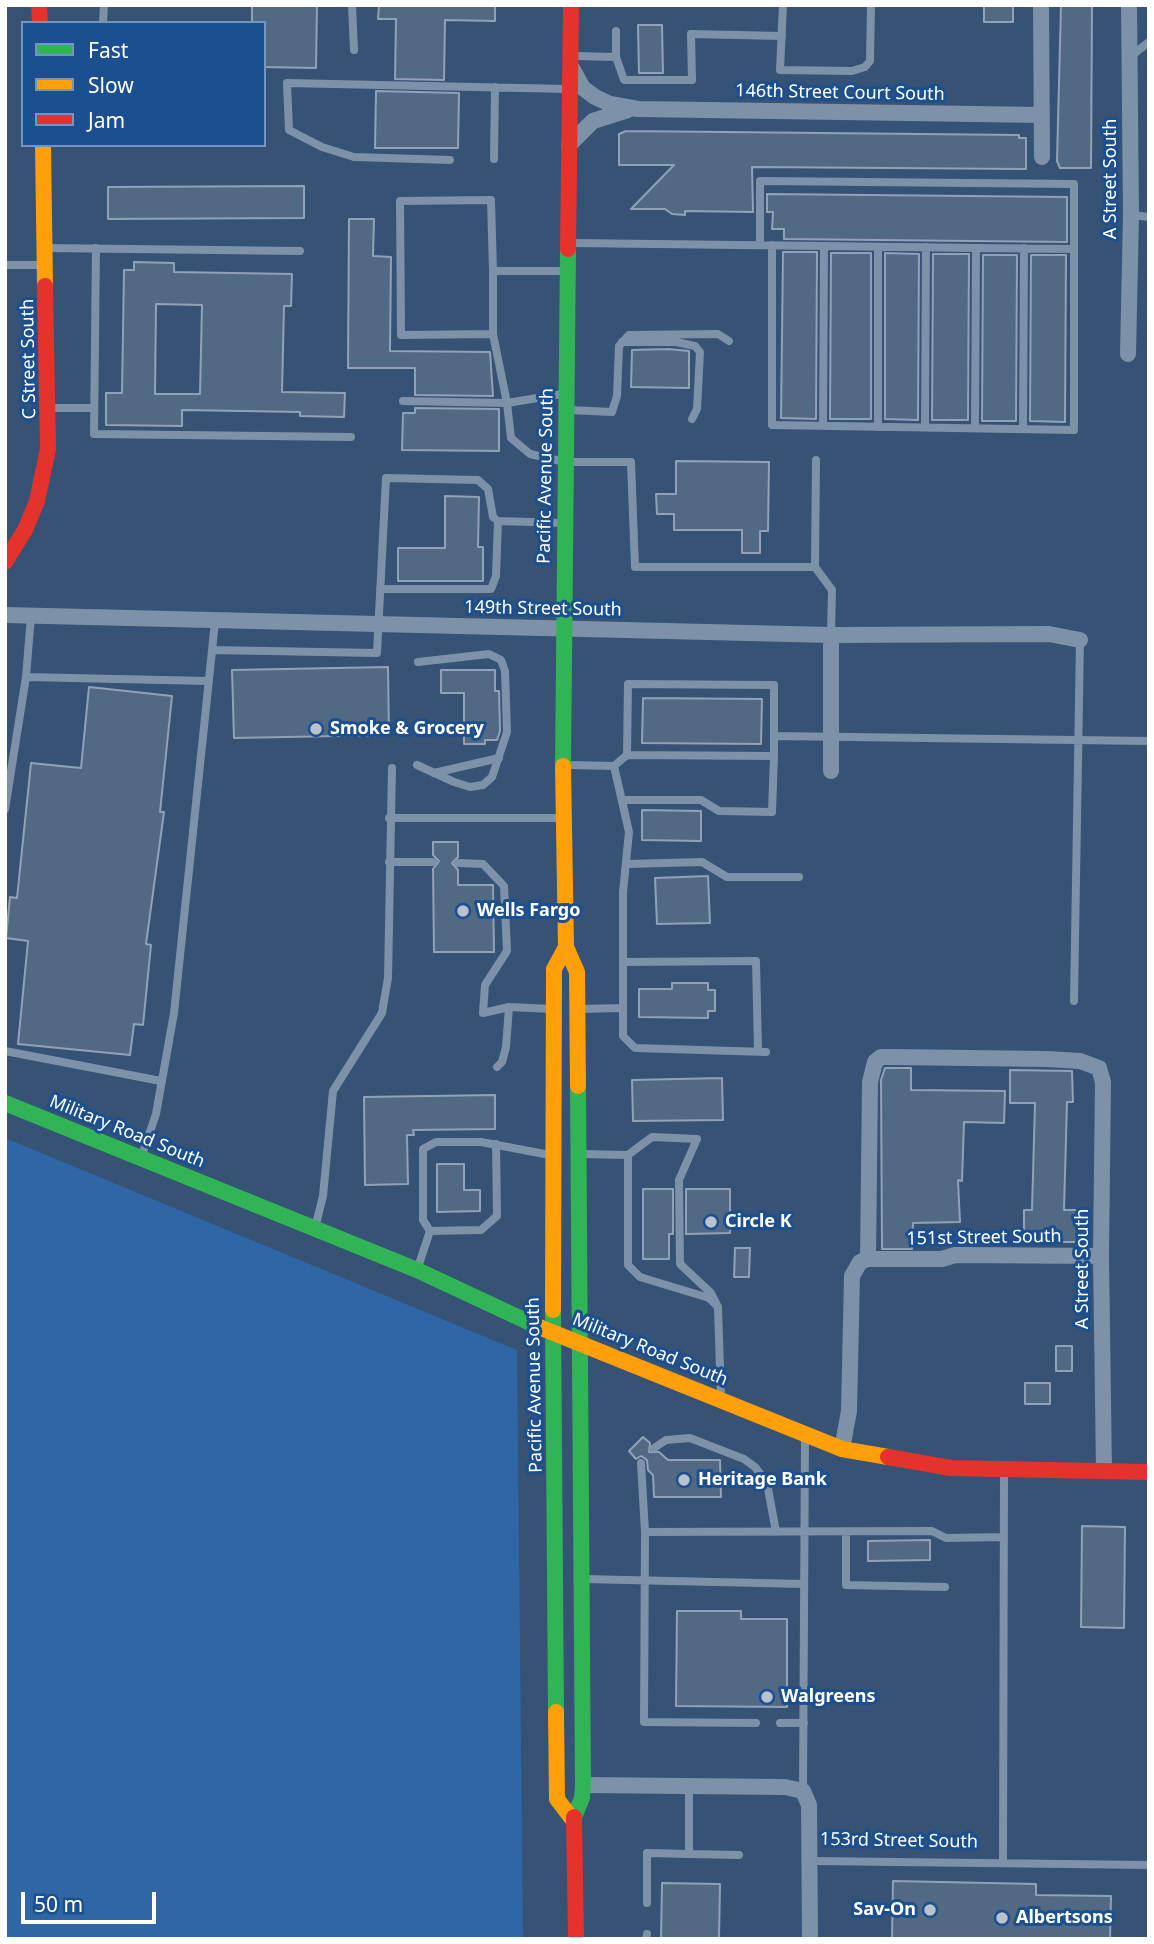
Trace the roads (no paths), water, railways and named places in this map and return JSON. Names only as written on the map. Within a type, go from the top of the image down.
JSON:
[{"type":"main road","name":"Pacific Avenue South","points":[[571,5],[563,765],[566,947],[577,972],[579,1579],[583,1798],[573,1820],[576,1939]]},
{"type":"main road","name":"C Street South","points":[[5,562],[25,530],[37,501],[48,449],[43,147]]},
{"type":"main road","name":"Pacific Avenue South","points":[[566,947],[554,969],[553,1333],[558,1799],[573,1820]]},
{"type":"main road","name":"Military Road South","points":[[5,1103],[417,1270],[553,1333],[842,1448],[951,1468],[1149,1472]]},
{"type":"street","points":[[1041,5],[1042,157]]},
{"type":"street","name":"A Street South","points":[[1128,354],[1131,215],[1129,5]]},
{"type":"street","name":"146th Street Court South","points":[[570,61],[583,88],[595,97],[610,104],[638,108],[1042,115]]},
{"type":"street","name":"146th Street Court South","points":[[569,145],[593,121],[638,108]]},
{"type":"street","name":"149th Street South","points":[[5,615],[831,635],[1049,634],[1080,640]]},
{"type":"street","points":[[831,635],[831,771]]},
{"type":"street","name":"A Street South","points":[[868,1259],[870,1082],[875,1062],[881,1057],[1047,1059],[1080,1061],[1099,1068],[1103,1082],[1101,1256],[1104,1471]]},
{"type":"street","name":"151st Street South","points":[[868,1259],[942,1259],[955,1255],[1101,1256]]},
{"type":"street","points":[[842,1448],[849,1411],[852,1276],[855,1267],[868,1259]]},
{"type":"street","points":[[583,1785],[785,1787],[803,1791]]},
{"type":"street","name":"153rd Street South","points":[[803,1791],[809,1805],[811,1861]]},
{"type":"street","points":[[810,1939],[811,1861]]},
{"type":"lane","points":[[352,5],[354,50]]},
{"type":"lane","points":[[783,5],[780,70],[852,71],[870,61],[871,5]]},
{"type":"lane","points":[[616,31],[616,57],[624,80],[692,80],[691,34],[782,36]]},
{"type":"lane","points":[[1131,56],[1149,42]]},
{"type":"lane","points":[[570,61],[616,57]]},
{"type":"lane","points":[[450,160],[354,157],[322,147],[289,130],[287,83],[570,89]]},
{"type":"lane","points":[[494,159],[495,87]]},
{"type":"lane","points":[[760,245],[760,181],[1074,184],[1074,430],[772,425],[772,245]]},
{"type":"lane","points":[[493,334],[401,335],[400,201],[491,200],[493,334],[511,438],[530,454],[565,462],[631,462],[635,566],[816,567]]},
{"type":"lane","points":[[1131,215],[1149,216]]},
{"type":"lane","points":[[568,243],[1074,249]]},
{"type":"lane","points":[[823,426],[824,246]]},
{"type":"lane","points":[[878,247],[878,427]]},
{"type":"lane","points":[[925,428],[926,247]]},
{"type":"lane","points":[[45,248],[300,251]]},
{"type":"lane","points":[[96,248],[94,434],[351,437]]},
{"type":"lane","points":[[975,428],[976,248]]},
{"type":"lane","points":[[1023,429],[1024,248]]},
{"type":"lane","points":[[5,265],[46,265]]},
{"type":"lane","points":[[493,271],[568,271]]},
{"type":"lane","points":[[566,410],[612,412],[617,396],[622,342],[629,335],[718,334],[729,341]]},
{"type":"lane","points":[[622,342],[676,342],[695,346],[700,352],[697,409],[692,419]]},
{"type":"lane","points":[[403,401],[507,403],[566,393]]},
{"type":"lane","points":[[49,408],[94,408]]},
{"type":"lane","points":[[816,460],[816,567],[832,590],[831,635]]},
{"type":"lane","points":[[212,650],[377,653],[386,478],[478,480],[488,489],[493,517],[498,521],[564,523]]},
{"type":"lane","points":[[380,589],[491,589],[496,576],[498,521]]},
{"type":"lane","points":[[5,809],[26,677],[31,616]]},
{"type":"lane","points":[[141,1158],[156,1114],[174,1013],[215,622]]},
{"type":"lane","points":[[1074,1001],[1080,640]]},
{"type":"lane","points":[[417,765],[470,787],[483,785],[492,777],[507,732],[505,671],[501,660],[489,654],[418,662]]},
{"type":"lane","points":[[26,677],[208,681]]},
{"type":"lane","points":[[623,800],[701,800],[719,811],[772,813],[774,685],[628,684],[627,755]]},
{"type":"lane","points":[[774,736],[1149,741]]},
{"type":"lane","points":[[563,765],[614,766],[627,755],[774,756]]},
{"type":"lane","points":[[434,773],[499,758]]},
{"type":"lane","points":[[614,766],[629,832],[623,892],[623,962],[623,1036],[635,1048],[762,1051],[756,961],[623,962]]},
{"type":"lane","points":[[315,1229],[323,1196],[333,1091],[382,1013],[388,978],[389,818],[393,768]]},
{"type":"lane","points":[[389,818],[564,818]]},
{"type":"lane","points":[[389,862],[433,863]]},
{"type":"lane","points":[[627,864],[702,862],[727,877],[799,877]]},
{"type":"lane","points":[[458,863],[483,864],[504,886],[507,951],[486,981],[483,1013],[509,1007],[553,1009]]},
{"type":"lane","points":[[497,1067],[502,1062],[506,1047],[509,1007]]},
{"type":"lane","points":[[576,1010],[623,1007]]},
{"type":"lane","points":[[5,1051],[161,1081]]},
{"type":"lane","points":[[577,1153],[628,1155],[652,1137],[697,1139],[679,1180],[680,1264],[711,1293],[718,1307],[721,1399]]},
{"type":"lane","points":[[430,1231],[423,1220],[423,1149],[436,1142],[496,1144],[553,1156]]},
{"type":"lane","points":[[430,1231],[481,1230],[497,1216],[496,1144]]},
{"type":"lane","points":[[628,1155],[629,1268],[646,1279],[709,1298],[718,1307]]},
{"type":"lane","points":[[417,1270],[430,1231]]},
{"type":"lane","points":[[803,1791],[805,1435]]},
{"type":"lane","points":[[654,1448],[666,1440],[690,1438],[744,1459],[755,1467],[767,1483],[776,1532]]},
{"type":"lane","points":[[641,1463],[645,1532],[644,1722],[756,1723]]},
{"type":"lane","points":[[1003,1863],[1004,1469]]},
{"type":"lane","points":[[645,1532],[932,1531],[946,1538],[1004,1537]]},
{"type":"lane","points":[[845,1532],[846,1586],[945,1587]]},
{"type":"lane","points":[[579,1579],[804,1584]]},
{"type":"lane","points":[[780,1723],[804,1723]]},
{"type":"lane","points":[[689,1786],[689,1854]]},
{"type":"lane","points":[[647,1903],[647,1853],[739,1855]]},
{"type":"lane","name":"153rd Street South","points":[[811,1861],[1149,1865]]},
{"type":"place","name":"Smoke & Grocery","points":[[316,729]]},
{"type":"place","name":"Wells Fargo","points":[[463,911]]},
{"type":"place","name":"Circle K","points":[[711,1222]]},
{"type":"place","name":"Heritage Bank","points":[[684,1480]]},
{"type":"place","name":"Walgreens","points":[[767,1697]]},
{"type":"place","name":"Sav-On","points":[[930,1910]]},
{"type":"place","name":"Albertsons","points":[[1002,1918]]}]
